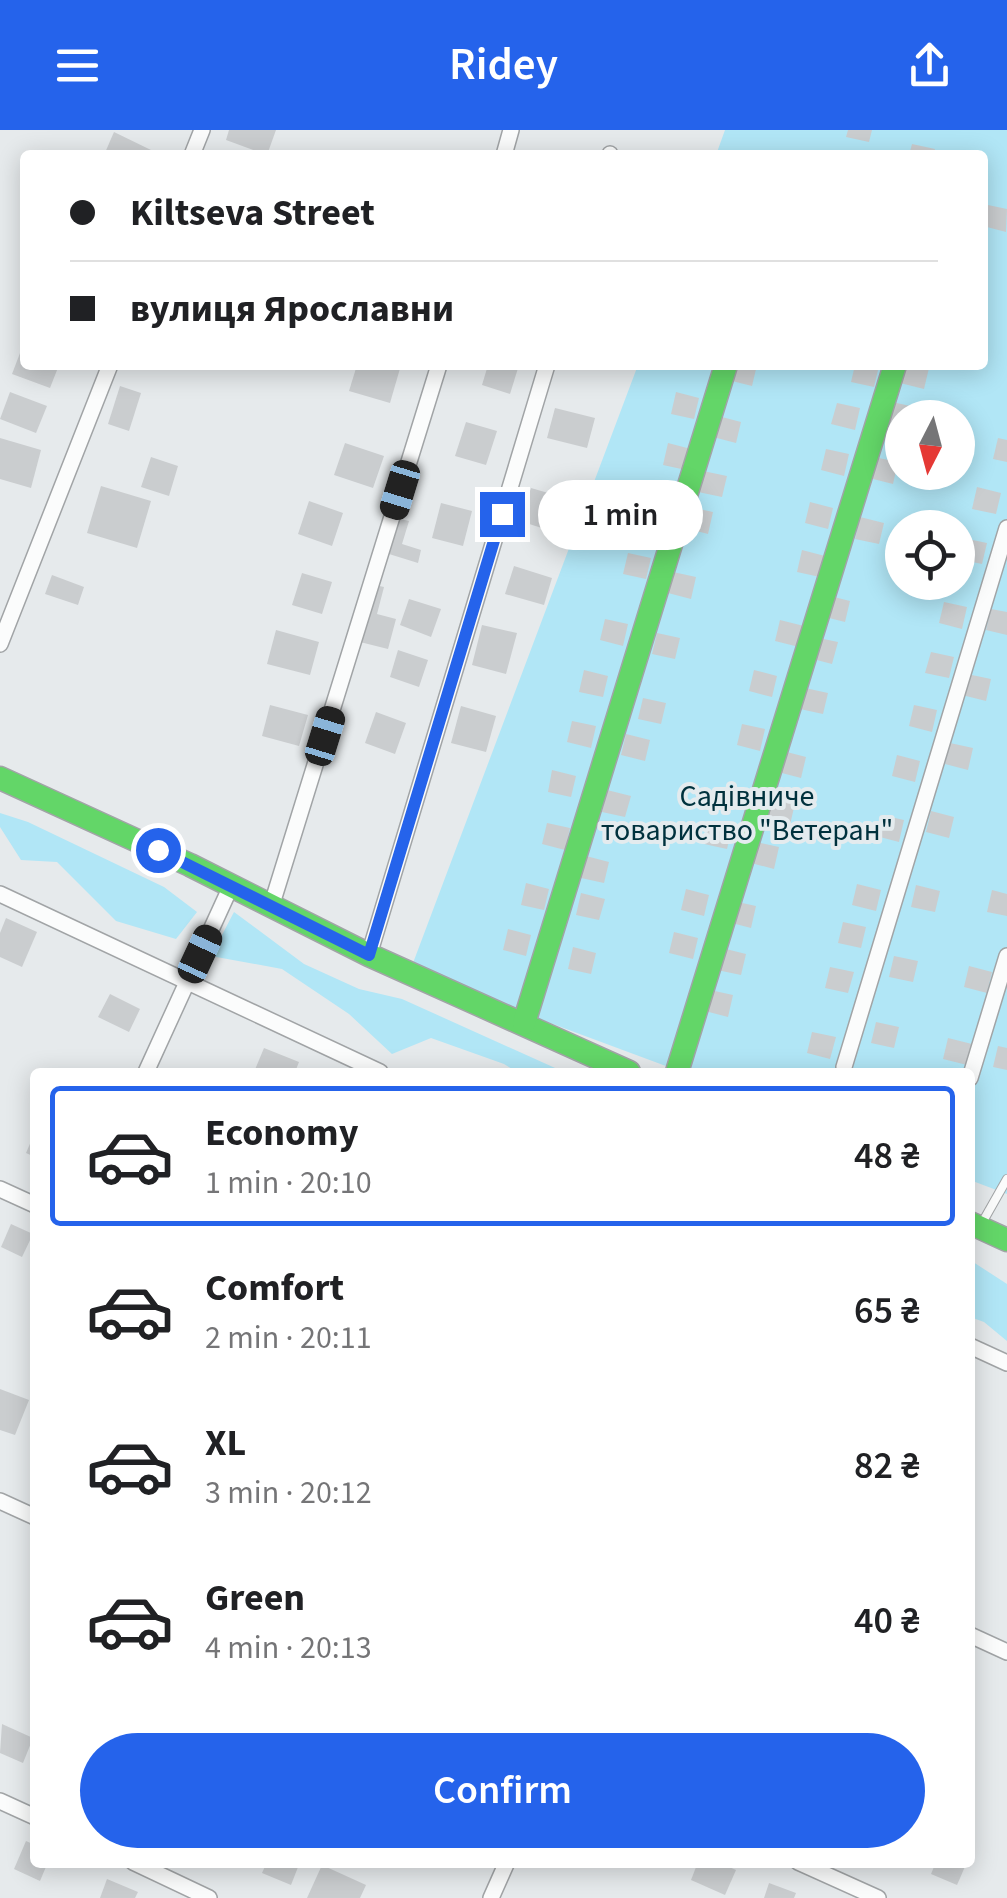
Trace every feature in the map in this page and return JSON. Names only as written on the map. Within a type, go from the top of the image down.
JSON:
[{"type":"street","points":[[0,644],[108,370]]},
{"type":"street","points":[[271,907],[437,370]]},
{"type":"street","points":[[369,955],[545,370]]},
{"type":"street","points":[[524,1023],[724,370]]},
{"type":"street","points":[[678,1068],[893,370]]},
{"type":"street","points":[[844,1068],[1007,528]]},
{"type":"street","points":[[0,778],[369,955],[620,1068]]},
{"type":"street","points":[[148,1068],[231,886]]},
{"type":"street","points":[[0,894],[371,1068]]},
{"type":"street","points":[[973,1068],[1007,956]]},
{"type":"street","points":[[0,1189],[30,1203]]},
{"type":"street","points":[[975,1225],[1007,1240]]},
{"type":"street","points":[[975,1348],[1007,1363]]},
{"type":"street","points":[[0,1501],[30,1515]]},
{"type":"street","points":[[975,1637],[1007,1652]]},
{"type":"street","points":[[0,1801],[30,1815]]},
{"type":"street","points":[[146,1868],[209,1898]]},
{"type":"street","points":[[490,1898],[504,1868]]},
{"type":"street","points":[[811,1868],[878,1898]]},
{"type":"lane","points":[[975,1225],[1007,1179]]},
{"type":"green space","name":"Садівниче товариство \"Ветеран\"","points":[[725,130],[1007,130],[1007,1194],[975,1182],[975,1068],[671,1068],[410,971],[636,370],[988,370],[988,150],[718,150]]},
{"type":"green space","points":[[0,813],[28,822],[164,887],[197,912],[176,939],[116,921],[57,862],[21,860],[0,827]]},
{"type":"green space","points":[[234,912],[304,964],[359,989],[402,999],[555,1068],[510,1068],[431,1038],[392,1054],[349,1014],[282,969],[211,956]]},
{"type":"green space","points":[[975,1263],[1007,1284],[1007,1341],[975,1319]]},
{"type":"building","points":[[229,130],[276,130],[269,150],[253,150],[226,140]]},
{"type":"building","points":[[848,130],[872,130],[869,142],[846,137]]},
{"type":"building","points":[[114,132],[151,150],[106,150]]},
{"type":"building","points":[[912,144],[935,149],[935,150],[910,150]]},
{"type":"building","points":[[988,205],[1007,209],[1006,232],[988,227]]},
{"type":"building","points":[[20,353],[20,370],[57,370],[50,388],[12,374]]},
{"type":"building","points":[[355,370],[400,370],[390,403],[349,391]]},
{"type":"building","points":[[486,370],[517,370],[510,394],[482,385]]},
{"type":"building","points":[[731,370],[756,370],[752,386],[728,380]]},
{"type":"building","points":[[854,370],[878,370],[874,387],[851,382]]},
{"type":"building","points":[[904,370],[929,370],[924,389],[900,383]]},
{"type":"building","points":[[120,386],[141,393],[129,431],[108,424]]},
{"type":"building","points":[[10,392],[47,406],[36,433],[0,419]]},
{"type":"building","points":[[676,392],[699,398],[694,419],[671,414]]},
{"type":"building","points":[[837,403],[860,408],[855,430],[831,424]]},
{"type":"building","points":[[555,408],[595,418],[587,448],[547,438]]},
{"type":"building","points":[[718,416],[741,422],[736,443],[713,437]]},
{"type":"building","points":[[466,422],[497,431],[486,465],[455,456]]},
{"type":"building","points":[[0,438],[41,450],[31,488],[0,479]]},
{"type":"building","points":[[998,438],[1007,440],[1007,462],[993,459]]},
{"type":"building","points":[[345,443],[384,456],[373,488],[334,475]]},
{"type":"building","points":[[668,443],[691,449],[686,470],[663,465]]},
{"type":"building","points":[[826,449],[849,454],[844,476],[821,470]]},
{"type":"building","points":[[151,457],[178,466],[169,496],[141,487]]},
{"type":"building","points":[[874,457],[885,459],[885,482],[869,478]]},
{"type":"building","points":[[703,471],[727,476],[722,497],[698,492]]},
{"type":"building","points":[[101,486],[151,501],[137,548],[87,533]]},
{"type":"building","points":[[977,487],[1001,493],[996,514],[972,509]]},
{"type":"building","points":[[531,488],[562,497],[551,531],[520,521]]},
{"type":"building","points":[[644,495],[667,500],[662,521],[639,516]]},
{"type":"building","points":[[309,501],[343,513],[332,546],[298,534]]},
{"type":"building","points":[[810,502],[833,508],[828,529],[805,523]]},
{"type":"building","points":[[441,503],[472,511],[463,546],[432,538]]},
{"type":"building","points":[[690,507],[713,512],[708,534],[685,528]]},
{"type":"building","points":[[860,517],[884,523],[879,544],[855,539]]},
{"type":"building","points":[[400,519],[409,521],[402,544],[421,550],[418,563],[389,554]]},
{"type":"building","points":[[975,540],[987,543],[982,564],[975,563]]},
{"type":"building","points":[[802,550],[825,556],[820,577],[797,572]]},
{"type":"building","points":[[628,553],[651,558],[646,579],[623,574]]},
{"type":"building","points":[[514,566],[552,578],[544,605],[505,594]]},
{"type":"building","points":[[673,572],[696,577],[691,599],[668,593]]},
{"type":"building","points":[[302,573],[332,582],[322,614],[292,605]]},
{"type":"building","points":[[52,575],[84,587],[78,605],[45,594]]},
{"type":"building","points":[[375,585],[384,587],[377,614],[396,619],[388,649],[360,642]]},
{"type":"building","points":[[826,595],[850,601],[845,622],[821,616]]},
{"type":"building","points":[[409,599],[441,609],[431,637],[400,625]]},
{"type":"building","points":[[944,602],[967,607],[962,629],[939,623]]},
{"type":"building","points":[[991,609],[1007,612],[1007,635],[986,630]]},
{"type":"building","points":[[605,619],[628,624],[623,646],[600,640]]},
{"type":"building","points":[[780,620],[804,626],[799,647],[775,641]]},
{"type":"building","points":[[482,625],[517,633],[506,674],[472,665]]},
{"type":"building","points":[[276,630],[319,642],[310,675],[267,664]]},
{"type":"building","points":[[657,633],[680,638],[675,659],[652,654]]},
{"type":"building","points":[[814,637],[838,642],[832,664],[809,658]]},
{"type":"building","points":[[398,650],[428,660],[419,687],[390,677]]},
{"type":"building","points":[[931,652],[954,657],[949,678],[925,673]]},
{"type":"building","points":[[584,670],[608,676],[603,697],[579,692]]},
{"type":"building","points":[[754,670],[777,676],[772,697],[749,691]]},
{"type":"building","points":[[967,674],[991,679],[986,701],[962,695]]},
{"type":"building","points":[[805,688],[828,693],[823,714],[800,709]]},
{"type":"building","points":[[643,698],[666,703],[661,724],[638,719]]},
{"type":"building","points":[[270,705],[308,715],[299,746],[262,736]]},
{"type":"building","points":[[914,705],[937,710],[932,732],[909,726]]},
{"type":"building","points":[[461,706],[496,716],[486,752],[451,743]]},
{"type":"building","points":[[376,712],[406,723],[395,754],[365,743]]},
{"type":"building","points":[[572,721],[596,726],[591,748],[567,742]]},
{"type":"building","points":[[742,724],[765,729],[760,751],[737,745]]},
{"type":"building","points":[[626,734],[650,740],[645,761],[621,755]]},
{"type":"building","points":[[950,743],[973,748],[968,770],[945,764]]},
{"type":"building","points":[[783,751],[806,757],[801,778],[778,772]]},
{"type":"building","points":[[897,755],[920,761],[915,782],[892,776]]},
{"type":"building","points":[[552,770],[576,776],[571,797],[548,792]]},
{"type":"building","points":[[607,790],[631,796],[625,817],[602,812]]},
{"type":"building","points":[[771,798],[795,803],[790,825],[766,819]]},
{"type":"building","points":[[931,811],[954,817],[949,838],[926,832]]},
{"type":"building","points":[[881,815],[904,820],[899,842],[876,836]]},
{"type":"building","points":[[547,823],[570,828],[565,850],[542,844]]},
{"type":"building","points":[[709,823],[732,828],[727,849],[704,844]]},
{"type":"building","points":[[756,842],[779,847],[774,869],[751,863]]},
{"type":"building","points":[[586,856],[609,862],[604,883],[581,878]]},
{"type":"building","points":[[526,883],[549,889],[544,910],[521,905]]},
{"type":"building","points":[[857,884],[881,890],[876,911],[852,905]]},
{"type":"building","points":[[916,885],[940,891],[935,912],[911,907]]},
{"type":"building","points":[[686,889],[709,895],[704,916],[681,910]]},
{"type":"building","points":[[992,890],[1007,894],[1007,916],[987,912]]},
{"type":"building","points":[[581,893],[605,899],[599,920],[576,915]]},
{"type":"building","points":[[733,901],[756,906],[751,928],[728,922]]},
{"type":"building","points":[[6,918],[37,932],[22,967],[0,957],[0,933]]},
{"type":"building","points":[[843,922],[866,927],[861,948],[838,943]]},
{"type":"building","points":[[508,929],[531,935],[526,956],[503,950]]},
{"type":"building","points":[[674,932],[698,938],[693,959],[669,953]]},
{"type":"building","points":[[573,947],[596,953],[591,974],[568,969]]},
{"type":"building","points":[[722,948],[746,954],[741,975],[717,970]]},
{"type":"building","points":[[894,956],[918,961],[913,982],[889,977]]},
{"type":"building","points":[[969,966],[992,972],[987,993],[964,987]]},
{"type":"building","points":[[830,967],[854,972],[848,993],[825,988]]},
{"type":"building","points":[[710,990],[733,995],[728,1017],[705,1011]]},
{"type":"building","points":[[110,994],[140,1009],[129,1032],[98,1017]]},
{"type":"building","points":[[876,1022],[899,1027],[894,1048],[871,1043]]},
{"type":"building","points":[[812,1032],[836,1037],[830,1059],[807,1053]]},
{"type":"building","points":[[948,1038],[972,1044],[967,1065],[943,1059]]},
{"type":"building","points":[[998,1046],[1007,1048],[1007,1070],[993,1067]]},
{"type":"building","points":[[264,1048],[299,1062],[297,1068],[256,1068]]},
{"type":"building","points":[[11,1224],[30,1233],[22,1257],[1,1247]]},
{"type":"building","points":[[0,1389],[29,1400],[15,1435],[0,1430]]},
{"type":"building","points":[[2,1724],[30,1737],[23,1763],[0,1753]]},
{"type":"building","points":[[26,1841],[30,1843],[30,1868],[45,1868],[40,1881],[14,1869]]},
{"type":"building","points":[[264,1868],[298,1868],[291,1885],[262,1873]]},
{"type":"building","points":[[321,1868],[366,1885],[360,1898],[307,1898]]},
{"type":"building","points":[[696,1868],[736,1870],[725,1895],[691,1880]]},
{"type":"building","points":[[934,1868],[964,1868],[957,1885],[931,1874]]},
{"type":"building","points":[[107,1879],[138,1892],[135,1898],[100,1898]]},
{"type":"building","points":[[769,1883],[796,1893],[794,1898],[764,1898]]},
{"type":"traffic: fast","points":[[524,1023],[724,370]]},
{"type":"traffic: fast","points":[[678,1068],[893,370]]},
{"type":"traffic: fast","points":[[0,778],[190,865],[369,955],[620,1068]]},
{"type":"traffic: fast","points":[[975,1225],[1007,1240]]},
{"type":"route","points":[[158,850],[369,955],[502,514]]}]
